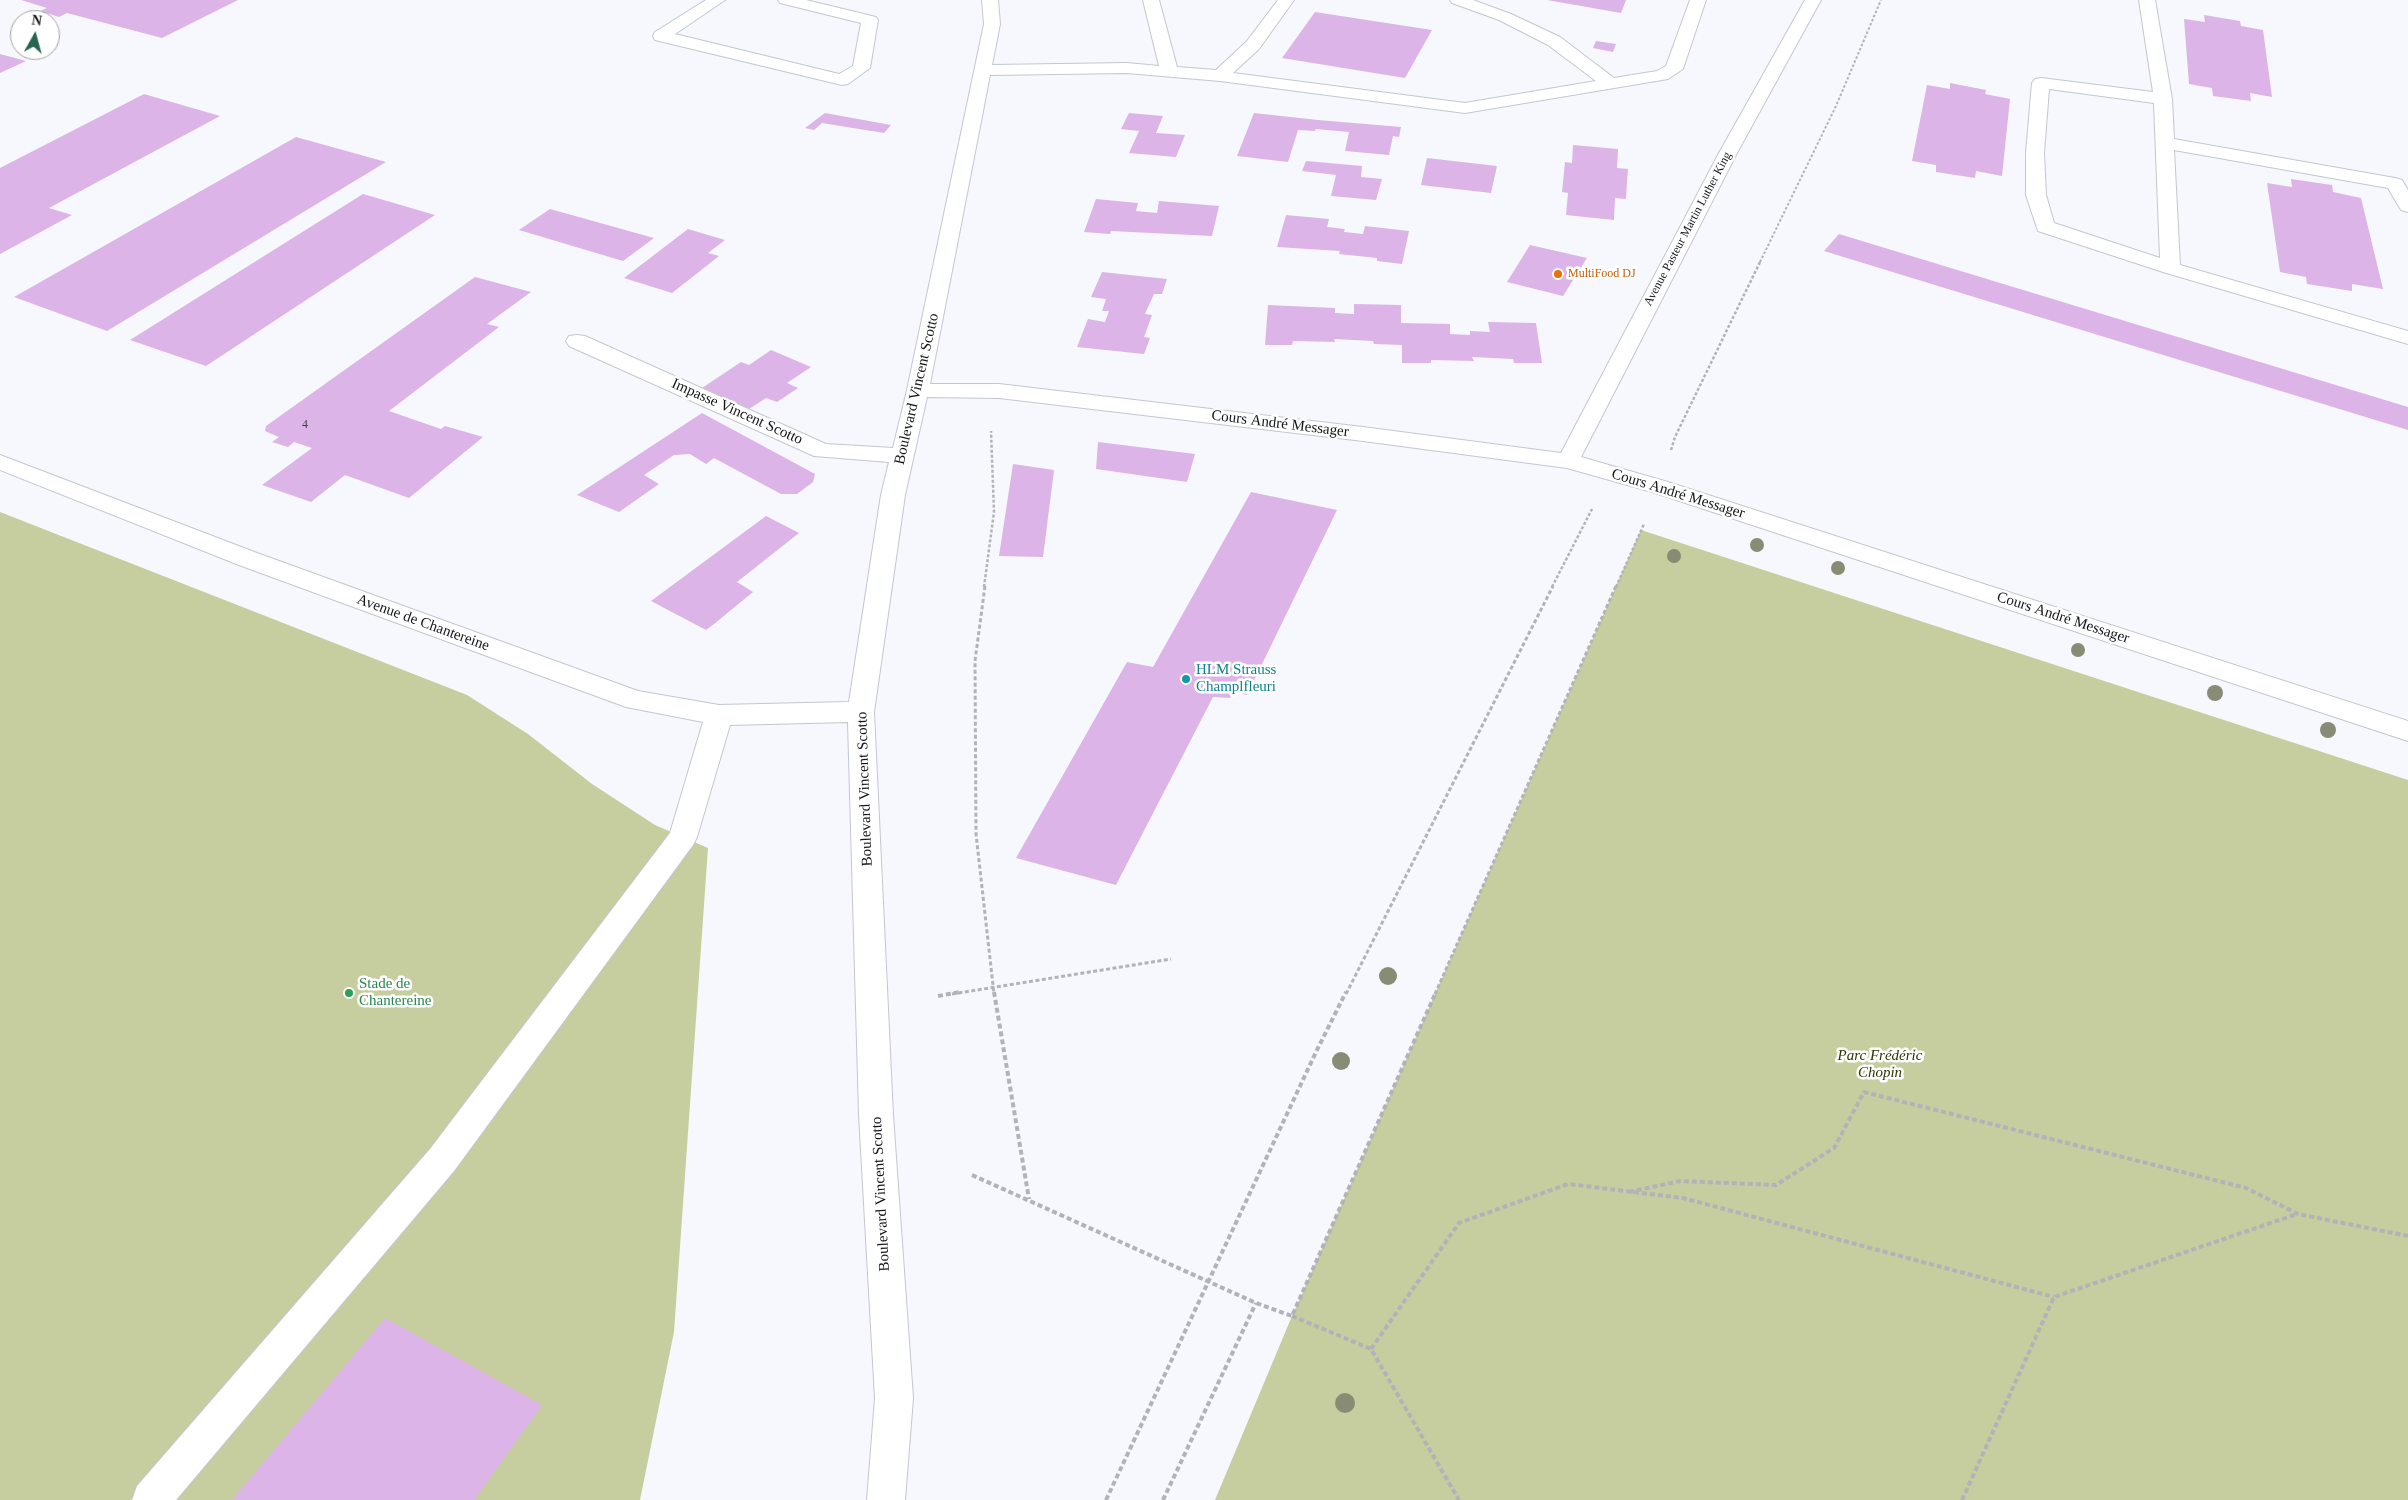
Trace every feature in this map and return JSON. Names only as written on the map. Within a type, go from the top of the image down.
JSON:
[{"type":"street","points":[[718,0],[661,36],[842,80],[861,68],[870,20],[786,0]]},
{"type":"street","name":"Boulevard Vincent Scotto","points":[[886,1500],[894,1398],[876,1115],[862,712],[892,495],[918,390],[983,70],[992,24],[990,0]]},
{"type":"street","points":[[1151,0],[1169,71]]},
{"type":"street","points":[[1220,76],[1253,45],[1286,0]]},
{"type":"street","points":[[1458,0],[1505,17],[1554,41],[1610,83]]},
{"type":"street","points":[[983,70],[1127,68],[1169,71],[1465,108],[1662,74],[1674,69],[1698,0]]},
{"type":"street","name":"Avenue Pasteur Martin Luther King","points":[[1568,462],[1728,152],[1813,0]]},
{"type":"street","points":[[2147,0],[2163,99],[2170,268]]},
{"type":"street","points":[[2163,99],[2041,83],[2035,153],[2036,187],[2045,227],[2170,268],[2408,338]]},
{"type":"street","points":[[2164,143],[2395,184],[2408,206]]},
{"type":"street","name":"Impasse Vincent Scotto","points":[[577,341],[822,451],[903,456]]},
{"type":"street","name":"Cours André Messager","points":[[918,390],[999,391],[1363,434],[1568,462],[1611,472],[1660,487],[2408,731]]},
{"type":"street","name":"Avenue de Chantereine","points":[[0,462],[248,559],[635,700],[719,715],[862,712]]},
{"type":"street","points":[[152,1500],[442,1160],[683,837],[719,715]]},
{"type":"path","points":[[1292,1316],[1660,487],[1675,437],[1836,106],[1881,0]]},
{"type":"path","points":[[990,426],[994,512],[974,661],[976,834],[993,988],[1029,1200]]},
{"type":"path","points":[[1106,1500],[1316,1052],[1611,472]]},
{"type":"path","points":[[938,996],[1172,959]]},
{"type":"path","points":[[1629,1192],[1680,1181],[1776,1185],[1834,1148],[1864,1092],[2246,1188],[2298,1214],[2408,1236]]},
{"type":"path","points":[[972,1175],[1256,1303],[1372,1349],[1459,1500]]},
{"type":"path","points":[[1372,1349],[1459,1223],[1568,1184],[1683,1198],[2054,1297],[2298,1214]]},
{"type":"path","points":[[1962,1500],[2054,1297]]},
{"type":"path","points":[[1163,1500],[1256,1303]]},
{"type":"green space","name":"Stade de Chantereine","points":[[0,512],[467,695],[528,734],[592,784],[655,825],[708,848],[674,1332],[640,1500],[0,1500]]},
{"type":"green space","name":"Parc Frédéric Chopin","points":[[1641,530],[2408,780],[2408,1500],[1215,1500],[1292,1316]]},
{"type":"building","points":[[21,0],[238,0],[162,38],[67,13],[60,16],[60,10],[42,10],[47,8]]},
{"type":"building","points":[[1547,0],[1626,0],[1621,13]]},
{"type":"building","points":[[1315,12],[1432,30],[1405,78],[1282,58]]},
{"type":"building","points":[[2204,15],[2240,21],[2241,26],[2263,30],[2272,97],[2250,93],[2251,101],[2213,96],[2212,88],[2189,84],[2184,19],[2205,22]]},
{"type":"building","points":[[1596,41],[1616,44],[1613,52],[1593,48]]},
{"type":"building","points":[[0,54],[10,57],[10,60],[26,61],[0,73]]},
{"type":"building","points":[[1950,83],[1986,90],[1985,94],[2010,99],[2002,176],[1976,171],[1975,178],[1936,172],[1936,165],[1912,161],[1927,85],[1950,89]]},
{"type":"building","points":[[144,94],[220,116],[49,208],[72,215],[0,254],[0,168]]},
{"type":"building","points":[[825,113],[891,125],[884,133],[822,123],[814,130],[805,128]]},
{"type":"building","points":[[1129,113],[1163,116],[1156,133],[1185,135],[1176,157],[1129,153],[1139,131],[1121,129]]},
{"type":"building","points":[[1254,113],[1401,127],[1399,137],[1393,136],[1389,155],[1345,151],[1349,132],[1316,129],[1315,131],[1298,130],[1288,162],[1237,156]]},
{"type":"building","points":[[296,137],[386,162],[107,331],[14,297]]},
{"type":"building","points":[[1573,145],[1618,149],[1617,168],[1628,169],[1626,199],[1615,198],[1614,220],[1566,215],[1568,193],[1562,192],[1565,162],[1572,163]]},
{"type":"building","points":[[1427,158],[1497,166],[1491,193],[1421,185]]},
{"type":"building","points":[[1306,161],[1362,166],[1361,177],[1382,179],[1376,200],[1331,196],[1336,175],[1302,171]]},
{"type":"building","points":[[2291,179],[2332,185],[2333,192],[2361,198],[2383,289],[2352,284],[2352,291],[2307,284],[2306,277],[2280,272],[2267,183],[2292,187]]},
{"type":"building","points":[[363,194],[435,215],[206,366],[130,340]]},
{"type":"building","points":[[1096,199],[1138,203],[1136,211],[1157,213],[1159,201],[1219,206],[1212,236],[1111,231],[1110,234],[1084,232]]},
{"type":"building","points":[[550,209],[654,238],[623,261],[519,230]]},
{"type":"building","points":[[1286,215],[1329,219],[1327,227],[1345,229],[1344,232],[1363,234],[1365,226],[1409,231],[1402,264],[1377,261],[1377,258],[1339,254],[1340,251],[1277,247]]},
{"type":"building","points":[[688,229],[725,240],[708,253],[719,256],[672,293],[624,278]]},
{"type":"building","points":[[1839,234],[2408,407],[2408,430],[1824,251]]},
{"type":"building","points":[[1530,245],[1587,258],[1563,296],[1507,282]]},
{"type":"building","points":[[1102,272],[1167,279],[1162,294],[1154,294],[1145,314],[1152,315],[1144,337],[1150,338],[1144,354],[1077,347],[1088,319],[1105,322],[1109,311],[1102,311],[1106,299],[1091,297]]},
{"type":"building","points":[[475,277],[531,292],[487,324],[499,327],[389,411],[441,429],[445,426],[483,437],[409,498],[345,475],[311,502],[262,485],[312,448],[294,442],[288,447],[272,442],[279,437],[265,431],[266,426]]},
{"type":"building","points":[[1354,304],[1401,305],[1401,323],[1450,324],[1450,334],[1470,335],[1470,331],[1490,332],[1488,322],[1536,323],[1542,363],[1514,363],[1513,359],[1472,357],[1474,361],[1431,360],[1431,363],[1402,363],[1402,345],[1374,344],[1373,341],[1334,339],[1335,342],[1293,341],[1292,345],[1265,345],[1268,305],[1335,308],[1335,313],[1354,314]]},
{"type":"building","points":[[771,350],[811,367],[787,383],[798,388],[777,402],[766,398],[749,409],[702,388],[741,362],[749,365]]},
{"type":"building","points":[[702,413],[815,474],[813,482],[797,494],[781,494],[714,458],[706,464],[690,454],[674,455],[644,475],[659,484],[619,512],[577,495]]},
{"type":"building","points":[[1098,442],[1195,454],[1187,482],[1096,469]]},
{"type":"building","points":[[1013,464],[1054,470],[1043,557],[999,556]]},
{"type":"building","name":"HLM Strauss Champlfleuri","points":[[1251,492],[1337,510],[1247,695],[1232,691],[1230,698],[1213,697],[1116,885],[1016,858],[1127,662],[1153,667]]},
{"type":"building","points":[[766,516],[799,533],[737,582],[753,592],[706,630],[651,601]]},
{"type":"building","points":[[385,1318],[542,1405],[474,1500],[232,1500]]},
{"type":"place","name":"MultiFood DJ","points":[[1558,274]]},
{"type":"place","name":"HLM Strauss Champlfleuri","points":[[1186,679]]},
{"type":"place","name":"Stade de Chantereine","points":[[349,993]]}]
